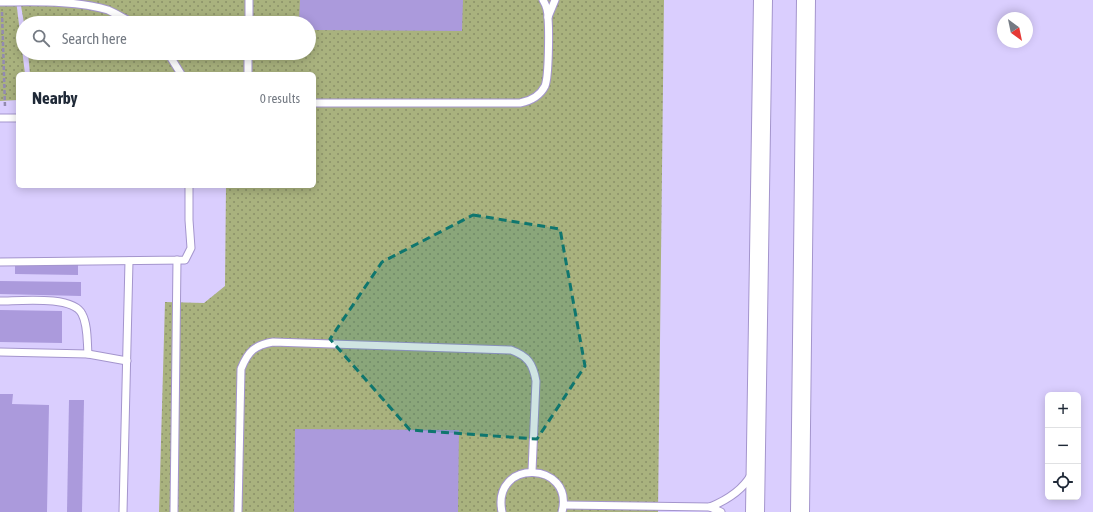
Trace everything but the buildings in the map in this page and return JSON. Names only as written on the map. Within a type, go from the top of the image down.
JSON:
[{"type":"street","points":[[755,512],[763,0]]},
{"type":"street","points":[[800,512],[806,0]]},
{"type":"lane","points":[[249,0],[249,16]]},
{"type":"lane","points":[[316,103],[520,103],[530,101],[538,95],[545,86],[548,77],[548,17],[543,0]]},
{"type":"lane","points":[[548,17],[555,0]]},
{"type":"lane","points":[[1,2],[60,1],[88,5],[108,10],[120,16]]},
{"type":"lane","points":[[172,60],[180,72]]},
{"type":"lane","points":[[248,60],[248,72]]},
{"type":"lane","points":[[0,118],[16,118]]},
{"type":"lane","points":[[0,262],[185,260],[191,248],[189,188]]},
{"type":"lane","points":[[123,512],[129,260]]},
{"type":"lane","points":[[174,512],[178,260]]},
{"type":"lane","points":[[0,301],[62,302],[78,308],[85,322],[88,354]]},
{"type":"lane","points":[[238,512],[241,369],[245,358],[252,350],[262,344],[274,342],[511,350],[521,354],[529,361],[534,371],[536,381],[532,471]]},
{"type":"lane","points":[[0,352],[88,354],[127,362]]},
{"type":"lane","points":[[502,512],[500,503],[503,491],[510,481],[520,474],[532,471],[545,474],[555,482],[562,492],[563,509],[710,507],[725,501],[738,491],[748,479],[756,465]]},
{"type":"lane","points":[[710,507],[721,512]]},
{"type":"path","points":[[0,108],[6,109],[4,99],[1,2]]},
{"type":"highlighted area","points":[[473,215],[560,229],[585,366],[537,439],[410,430],[330,339],[382,262]]},
{"type":"green space","points":[[0,0],[16,0],[18,16],[16,16],[16,60],[23,60],[25,72],[16,72],[16,100],[0,101]]},
{"type":"green space","points":[[20,0],[664,0],[658,512],[159,512],[165,302],[204,303],[225,286],[226,188],[316,188],[316,72],[30,72],[29,60],[316,60],[316,16],[23,16]]}]
